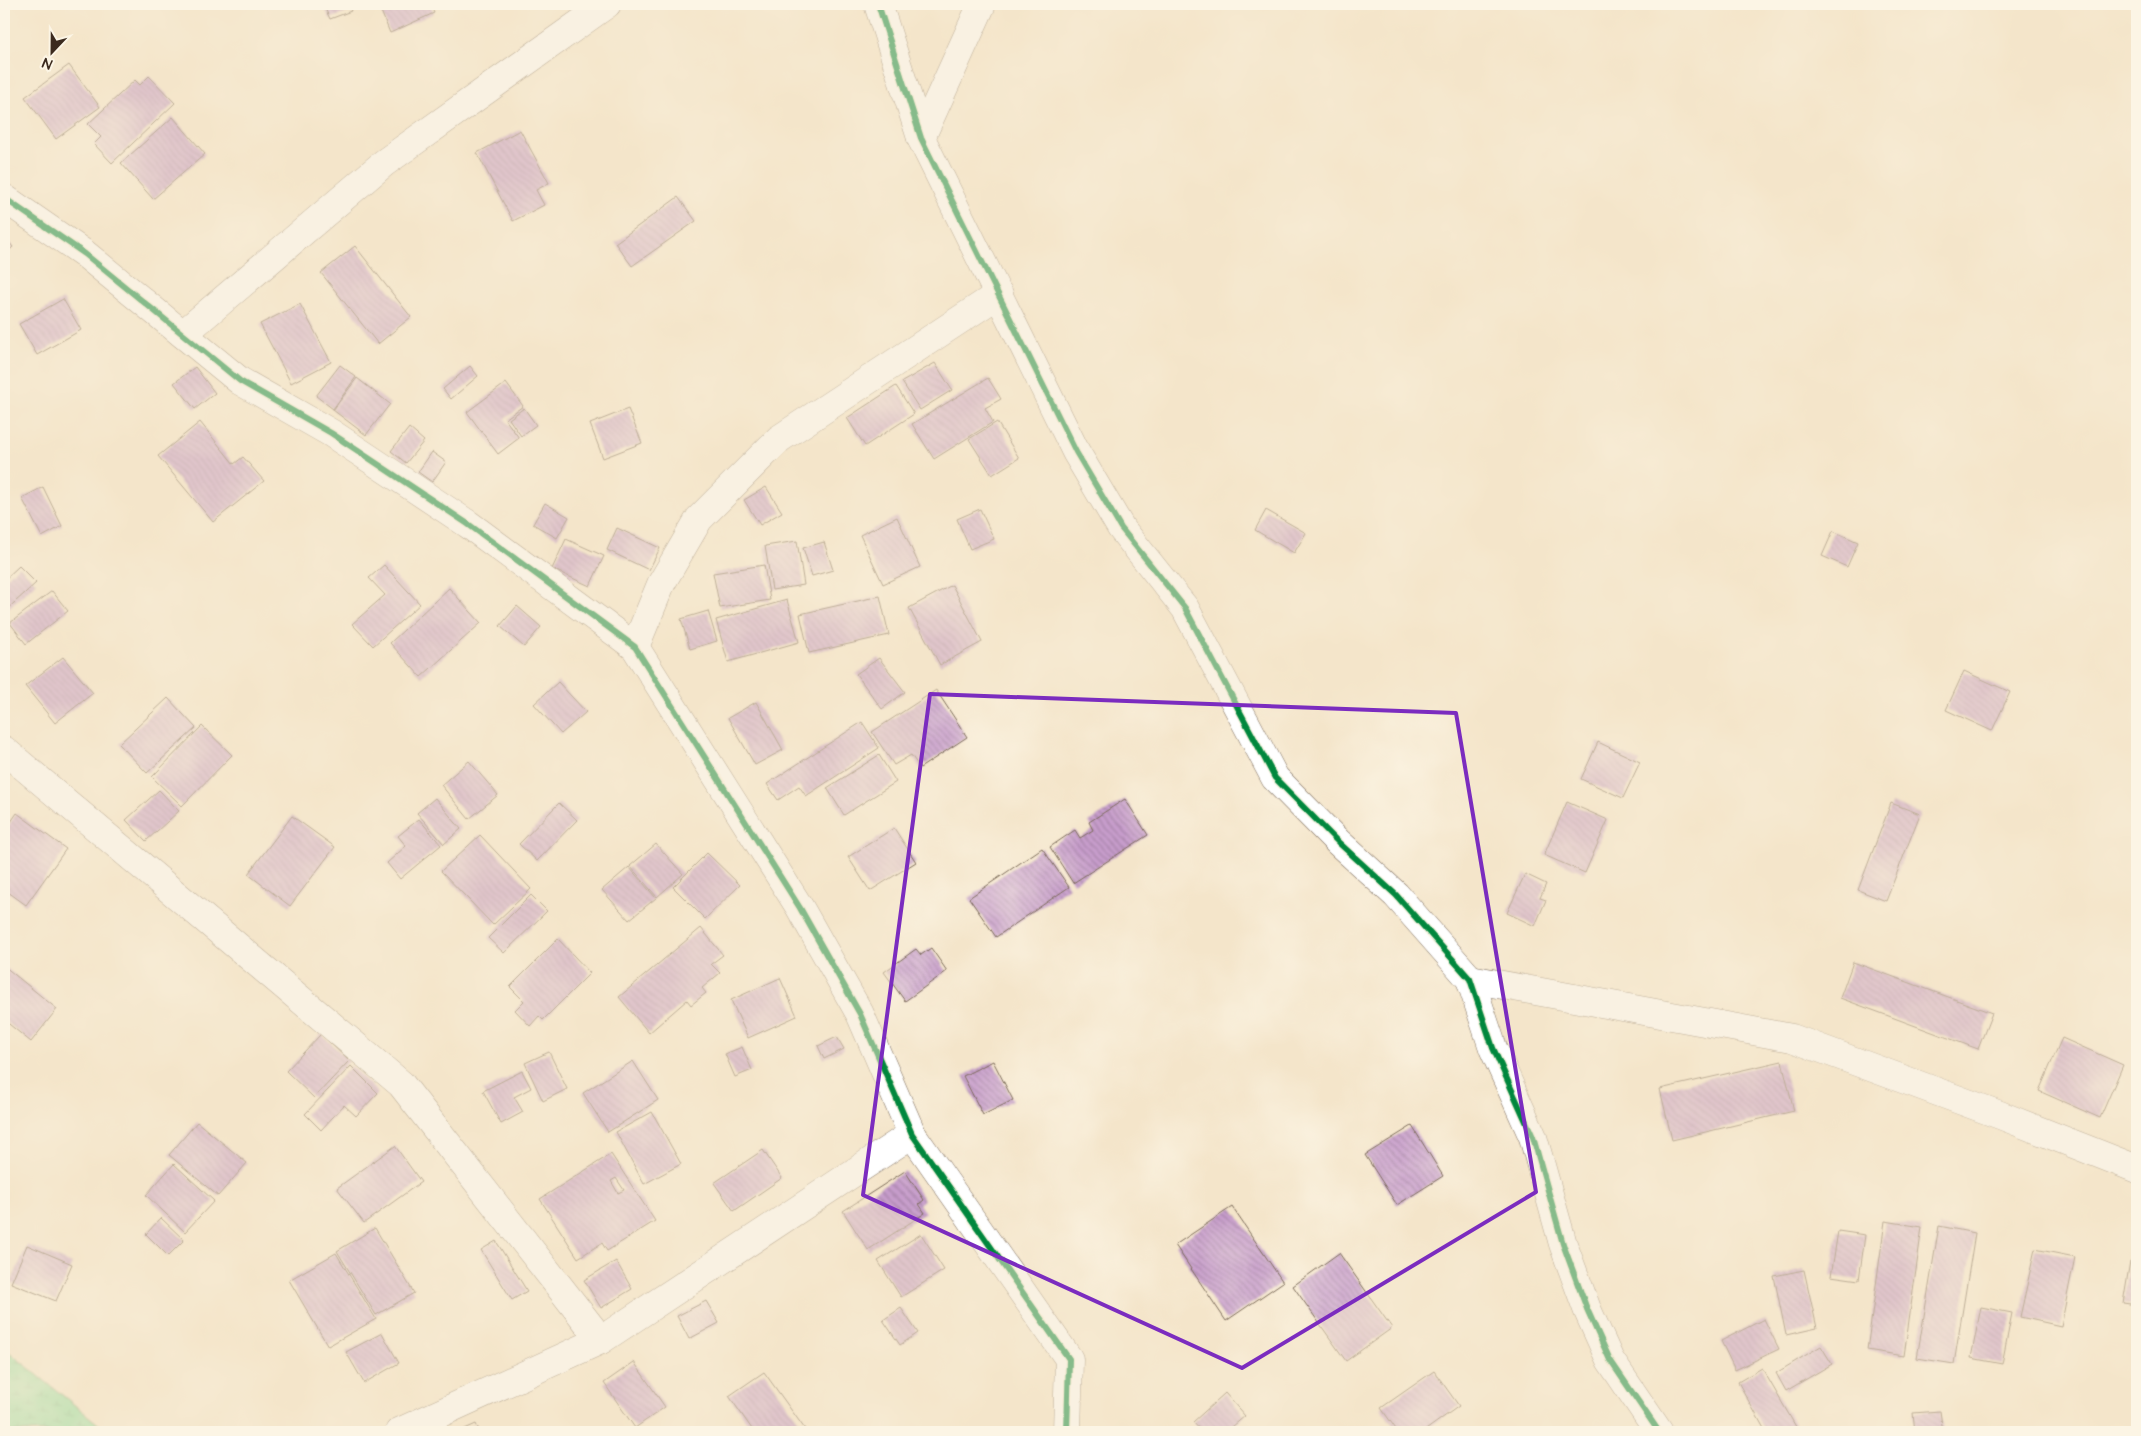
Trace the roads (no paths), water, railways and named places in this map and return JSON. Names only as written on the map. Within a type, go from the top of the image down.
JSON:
[{"type":"street","points":[[183,334],[384,163],[607,4]]},
{"type":"street","points":[[878,4],[921,138],[1076,452],[1121,528],[1185,608],[1276,778],[1338,842],[1396,895],[1470,979],[1493,1048],[1533,1137],[1563,1244],[1587,1309],[1610,1360],[1659,1432]]},
{"type":"street","points":[[921,138],[982,4]]},
{"type":"street","points":[[4,198],[85,254],[240,381],[331,433],[468,524],[636,646],[805,917],[860,1014],[912,1134],[1069,1359],[1067,1432]]},
{"type":"street","points":[[636,646],[661,584],[699,519],[779,439],[998,294]]},
{"type":"street","points":[[4,750],[401,1084],[601,1340]]},
{"type":"street","points":[[1470,979],[1792,1038],[2000,1114],[2137,1169]]},
{"type":"street","points":[[399,1432],[601,1340],[912,1134]]}]
